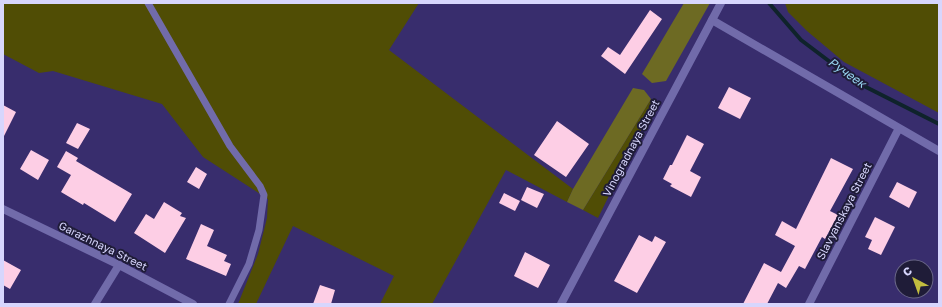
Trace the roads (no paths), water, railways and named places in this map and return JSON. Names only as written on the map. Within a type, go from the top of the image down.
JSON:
[{"type":"street","name":"Vinogradnaya Street","points":[[561,304],[720,3]]},
{"type":"street","points":[[712,20],[939,151]]},
{"type":"street","name":"Slavyanskaya Street","points":[[809,304],[899,128]]},
{"type":"street","name":"Garazhnaya Street","points":[[3,209],[119,265],[193,304]]},
{"type":"street","points":[[95,304],[119,265]]},
{"type":"lane","points":[[148,3],[230,146],[260,186],[264,195],[259,230],[250,264],[229,304]]},
{"type":"waterway","name":"Ручеек","points":[[769,3],[801,40],[858,83],[939,124]]}]
